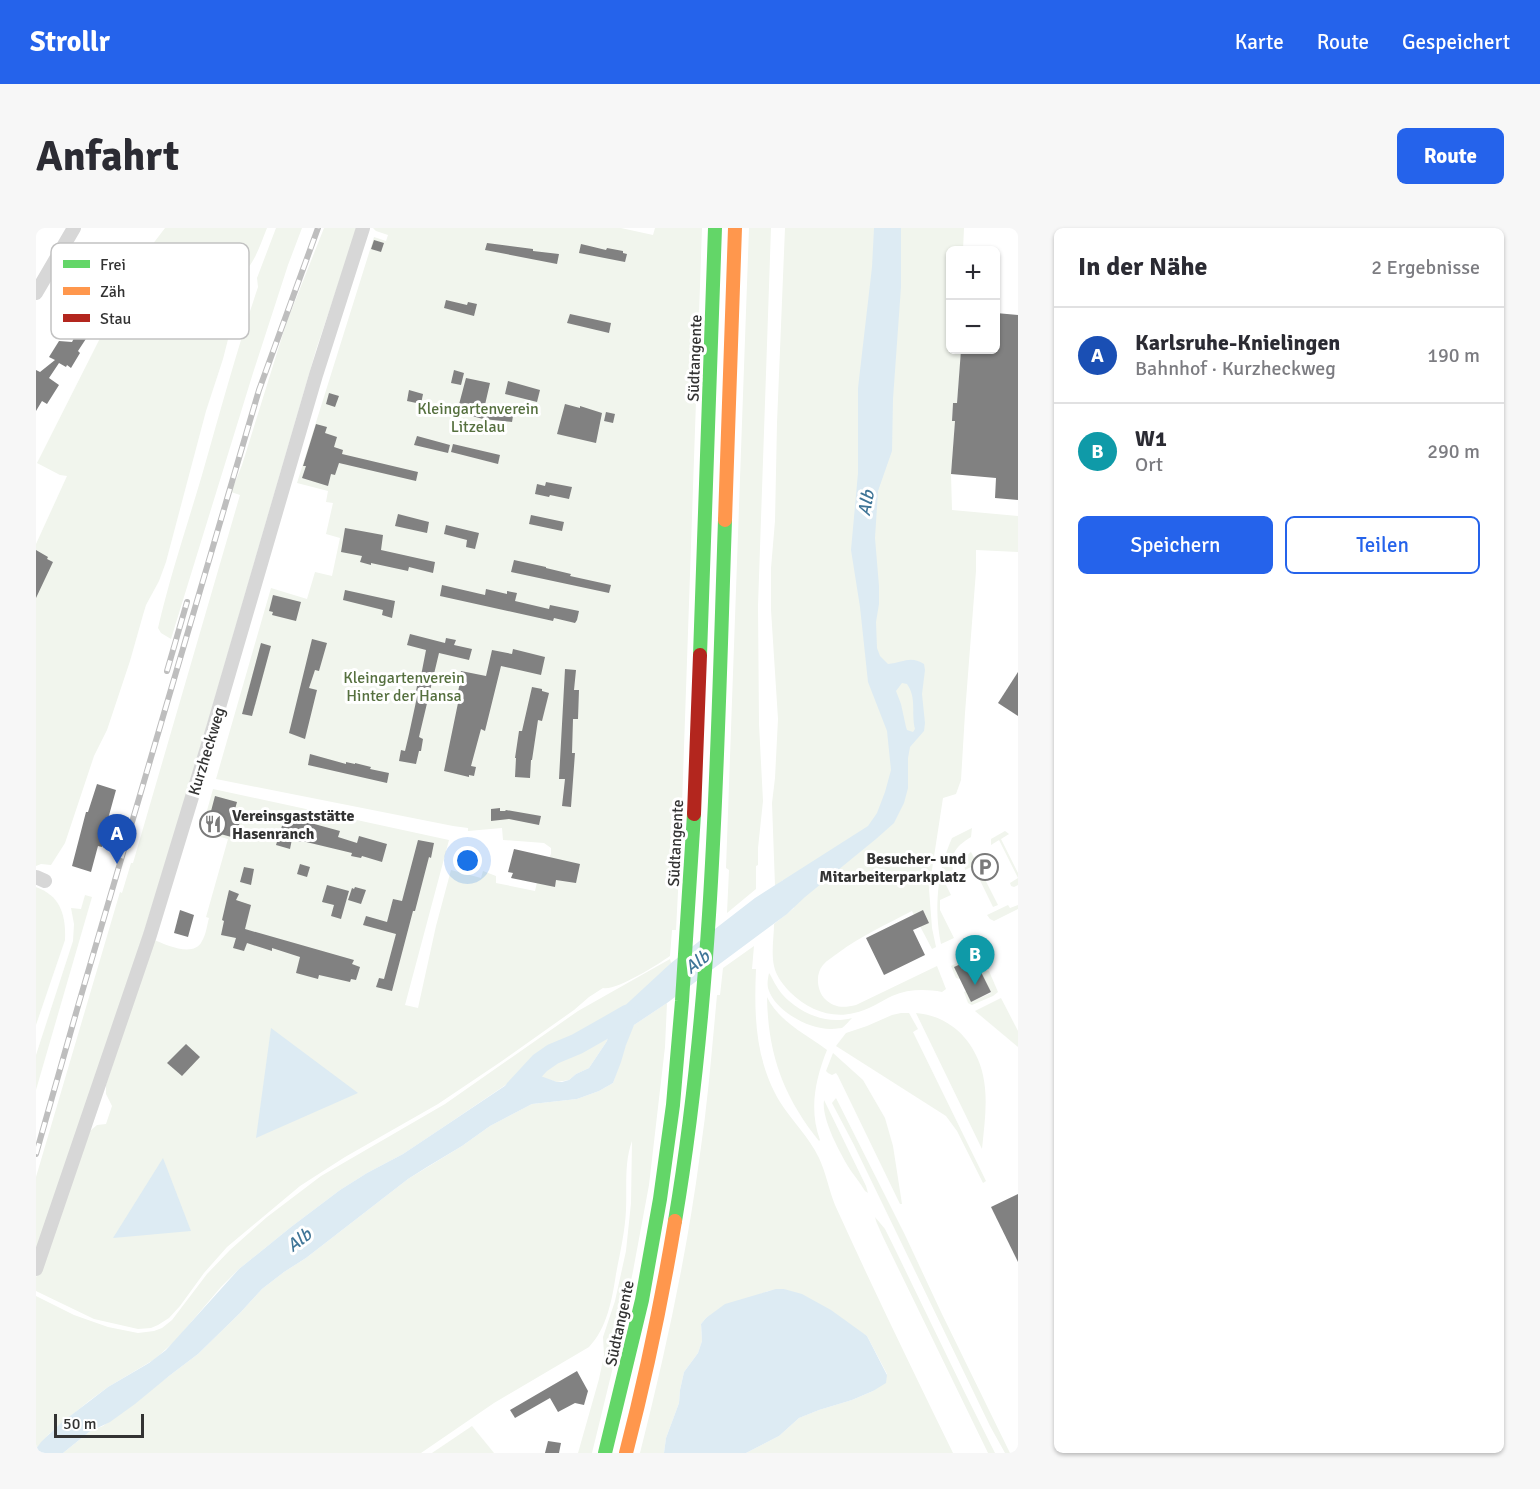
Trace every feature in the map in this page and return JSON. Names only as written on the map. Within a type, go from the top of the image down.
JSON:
[{"type":"highway","name":"Südtangente","points":[[605,1453],[642,1300],[660,1199],[673,1105],[694,821],[715,228]]},
{"type":"highway","points":[[626,1453],[662,1301],[679,1200],[693,1105],[704,985],[715,822],[735,228]]},
{"type":"street","points":[[65,243],[74,228]]},
{"type":"street","name":"Kurzheckweg","points":[[36,1269],[150,935],[316,375],[363,228]]},
{"type":"street","points":[[36,293],[51,267]]},
{"type":"green space","points":[[165,228],[267,228],[249,267],[249,243],[154,243]]},
{"type":"green space","points":[[276,228],[302,228],[253,373],[171,639],[161,633],[158,628],[242,339],[249,339],[249,316],[258,287],[257,278]]},
{"type":"green space","points":[[324,228],[357,228],[316,350],[191,780],[117,1019],[36,1260],[36,1177],[120,892],[122,893],[131,863],[133,863],[240,495],[231,492],[242,465],[286,324]]},
{"type":"green space","points":[[373,228],[621,228],[653,235],[655,228],[702,228],[681,834],[676,930],[672,930],[670,956],[626,982],[603,988],[438,1104],[345,1157],[300,1186],[227,1247],[180,1306],[169,1318],[158,1325],[138,1329],[94,1319],[36,1291],[36,1277],[42,1268],[90,1131],[97,1125],[106,1124],[112,1106],[106,1094],[106,1085],[154,940],[180,949],[193,949],[198,946],[204,936],[209,918],[206,917],[228,839],[201,832],[213,789],[449,840],[405,1005],[418,1008],[451,870],[481,878],[483,871],[496,876],[496,883],[535,891],[538,878],[551,854],[551,848],[544,843],[503,840],[502,828],[468,831],[468,828],[216,779],[271,588],[307,599],[315,572],[332,576],[340,538],[326,534],[333,503],[326,502],[328,491],[297,483],[374,237],[386,241],[388,235]]},
{"type":"green space","points":[[749,228],[771,228],[758,606],[759,724],[763,801],[758,865],[756,866],[756,889],[727,913],[729,870],[726,868]]},
{"type":"green space","points":[[785,228],[964,228],[963,246],[946,246],[946,354],[961,354],[957,403],[953,403],[952,421],[955,421],[951,474],[952,510],[1018,516],[1018,552],[976,550],[961,780],[956,794],[943,798],[929,889],[936,947],[932,949],[912,911],[865,936],[828,960],[820,969],[818,978],[822,996],[828,1002],[847,1007],[856,1005],[937,966],[946,989],[942,992],[923,990],[904,992],[864,1010],[845,1015],[828,1014],[797,999],[780,980],[773,961],[774,924],[794,908],[783,880],[775,886],[772,803],[778,719],[771,610]]},
{"type":"green space","points":[[100,339],[228,339],[206,411],[166,562],[146,605],[107,730],[94,756],[65,843],[51,865],[36,866],[36,544],[67,476],[60,475],[37,463]]},
{"type":"green space","points":[[972,828],[971,837],[954,853],[952,863],[954,876],[944,881],[951,895],[940,900],[940,910],[954,938],[941,944],[937,904],[943,864],[952,838]]},
{"type":"green space","points":[[1005,831],[1009,834],[1001,839],[1018,873],[1018,878],[999,840],[991,845],[991,839]]},
{"type":"green space","points":[[971,852],[998,905],[993,907],[973,866],[965,870],[965,860]]},
{"type":"green space","points":[[1018,878],[1018,885],[1011,886],[1010,883]]},
{"type":"green space","points":[[36,887],[51,896],[60,908],[63,915],[65,940],[36,1025]]},
{"type":"green space","points":[[85,895],[92,897],[36,1090],[36,1055],[73,941],[74,924],[71,908],[81,909]]},
{"type":"green space","points":[[1008,905],[1010,908],[1018,905],[1018,909],[994,921],[987,915]]},
{"type":"green space","points":[[754,946],[752,969],[756,969],[756,1021],[765,1070],[780,1102],[819,1158],[835,1205],[953,1453],[746,1453],[779,1436],[799,1418],[873,1391],[887,1374],[867,1336],[784,1289],[768,1291],[706,1318],[701,1324],[702,1341],[698,1353],[684,1372],[679,1403],[666,1438],[664,1453],[640,1453],[667,1341],[689,1229],[705,1114],[717,995],[720,995],[723,968]]},
{"type":"green space","points":[[979,952],[985,966],[979,969],[974,958],[955,967],[960,979],[956,978],[951,966]]},
{"type":"green space","points":[[670,959],[671,963],[608,1035],[607,1041],[589,1068],[569,1080],[557,1082],[535,1074],[535,1069],[532,1067],[403,1154],[340,1190],[239,1269],[175,1341],[155,1359],[89,1401],[49,1434],[36,1449],[36,1296],[74,1315],[108,1327],[138,1333],[162,1328],[172,1320],[207,1274],[230,1250],[267,1217],[321,1176],[445,1104],[578,1011]]},
{"type":"green space","points":[[985,970],[989,971],[998,992],[972,1005],[968,1003],[964,992],[966,991],[971,1002],[991,993],[981,973]]},
{"type":"green space","points":[[769,973],[782,994],[805,1012],[832,1020],[852,1018],[842,1028],[832,1029],[814,1026],[794,1018],[777,1004],[772,996],[768,986]]},
{"type":"green space","points":[[767,997],[778,1014],[827,1050],[819,1072],[814,1106],[819,1141],[796,1108],[780,1074],[770,1037]]},
{"type":"green space","points":[[1001,998],[1018,1031],[1018,1047],[975,1011]]},
{"type":"green space","points":[[667,1003],[665,1047],[649,1185],[614,1363],[592,1453],[578,1453],[599,1379],[604,1355],[603,1337],[615,1301],[626,1251],[631,1203],[632,1141],[627,1166],[625,1226],[613,1294],[608,1313],[595,1339],[589,1347],[494,1403],[421,1453],[63,1453],[89,1432],[103,1426],[198,1354],[262,1289],[408,1179],[490,1126],[532,1104],[577,1099],[613,1083],[631,1029]]},
{"type":"green space","points":[[901,1013],[909,1013],[918,1029],[913,1032],[986,1181],[983,1183],[957,1131],[946,1116],[836,1046],[846,1033]]},
{"type":"green space","points":[[916,1013],[943,1021],[955,1028],[972,1048],[979,1061],[986,1096],[982,1149]]},
{"type":"green space","points":[[833,1053],[863,1080],[885,1118],[893,1146],[902,1204],[838,1076],[836,1073],[832,1075],[826,1071]]},
{"type":"green space","points":[[836,1098],[1010,1453],[1005,1453],[990,1426],[832,1103]]},
{"type":"green space","points":[[824,1100],[868,1193],[851,1171],[837,1147],[826,1117]]},
{"type":"green space","points":[[875,1217],[885,1229],[995,1453],[988,1453]]},
{"type":"green space","points":[[472,1426],[494,1453],[432,1453]]},
{"type":"water","name":"Alb","points":[[874,228],[901,228],[901,287],[893,399],[892,451],[878,491],[875,538],[879,586],[876,622],[877,648],[880,656],[888,664],[915,660],[924,664],[922,694],[925,723],[924,731],[910,747],[908,788],[904,803],[894,823],[787,914],[634,1025],[613,1083],[577,1099],[532,1104],[490,1126],[408,1179],[262,1289],[198,1354],[135,1404],[110,1422],[89,1432],[63,1453],[36,1453],[41,1442],[61,1423],[108,1387],[149,1363],[166,1350],[239,1269],[340,1190],[403,1154],[533,1067],[535,1074],[557,1082],[569,1080],[589,1068],[607,1041],[610,1024],[618,1012],[671,963],[755,898],[868,826],[877,813],[891,770],[887,731],[868,682],[851,550],[858,473],[858,388],[872,267]],"holes":[[[902,683],[907,684],[913,700],[915,729],[913,732],[907,730],[896,691]]]},
{"type":"water","points":[[271,1028],[358,1093],[256,1138]]},
{"type":"water","points":[[163,1158],[191,1231],[113,1238]]},
{"type":"water","points":[[776,1289],[802,1294],[831,1310],[867,1336],[887,1375],[886,1383],[852,1400],[799,1418],[779,1436],[746,1453],[664,1453],[666,1438],[679,1403],[684,1372],[698,1353],[702,1341],[701,1324],[725,1304]]},
{"type":"building","points":[[374,240],[384,243],[381,252],[371,249]]},
{"type":"building","points":[[487,243],[559,254],[557,264],[485,250]]},
{"type":"building","points":[[581,244],[606,250],[607,248],[623,251],[627,254],[625,262],[579,253]]},
{"type":"building","points":[[446,300],[467,305],[468,302],[477,304],[474,316],[444,308]]},
{"type":"building","points":[[1000,313],[1018,315],[1018,500],[995,498],[996,478],[951,474],[955,421],[952,421],[953,403],[957,403],[961,354],[1000,354]]},
{"type":"building","points":[[570,314],[611,323],[609,333],[567,323]]},
{"type":"building","points":[[74,339],[86,339],[71,368],[59,363],[49,378],[59,385],[47,404],[42,401],[36,411],[36,370],[40,372],[55,360],[49,357],[59,341],[72,342]]},
{"type":"building","points":[[454,370],[464,373],[461,385],[451,383]]},
{"type":"building","points":[[466,378],[490,383],[484,409],[513,416],[512,422],[483,419],[457,412]]},
{"type":"building","points":[[508,381],[540,390],[537,402],[505,394]]},
{"type":"building","points":[[409,390],[423,394],[421,404],[407,401]]},
{"type":"building","points":[[329,393],[339,396],[335,407],[326,404]]},
{"type":"building","points":[[565,404],[602,413],[596,443],[557,434]]},
{"type":"building","points":[[606,412],[615,414],[613,423],[604,421]]},
{"type":"building","points":[[316,424],[327,427],[325,433],[337,437],[334,447],[343,450],[342,454],[418,472],[416,481],[339,463],[335,475],[331,474],[328,486],[302,478],[306,466],[303,466]]},
{"type":"building","points":[[417,436],[450,445],[448,453],[414,445]]},
{"type":"building","points":[[453,444],[500,455],[498,464],[451,452]]},
{"type":"building","points":[[546,482],[572,487],[569,499],[535,494],[537,484],[545,486]]},
{"type":"building","points":[[398,514],[429,522],[427,533],[395,526]]},
{"type":"building","points":[[531,515],[564,522],[562,531],[529,524]]},
{"type":"building","points":[[446,525],[479,533],[475,549],[466,547],[467,540],[444,534]]},
{"type":"building","points":[[345,528],[383,535],[381,550],[435,562],[433,573],[409,567],[408,571],[360,562],[362,556],[341,552]]},
{"type":"building","points":[[36,550],[53,562],[36,598]]},
{"type":"building","points":[[514,560],[611,585],[609,593],[511,572]]},
{"type":"building","points":[[442,585],[485,595],[486,589],[507,594],[507,591],[517,593],[515,601],[549,609],[550,605],[579,611],[577,620],[575,623],[554,618],[553,621],[440,596]]},
{"type":"building","points":[[345,590],[395,601],[392,618],[382,615],[383,610],[343,600]]},
{"type":"building","points":[[273,595],[301,602],[296,621],[272,615],[273,612],[269,611]]},
{"type":"building","points":[[410,634],[445,643],[446,638],[456,640],[454,645],[472,649],[469,660],[439,653],[419,737],[423,739],[416,764],[399,761],[401,750],[405,751],[426,650],[407,645]]},
{"type":"building","points":[[312,639],[327,643],[319,671],[315,670],[309,688],[317,690],[305,739],[289,733]]},
{"type":"building","points":[[261,643],[271,646],[252,716],[242,714]]},
{"type":"building","points":[[513,649],[545,657],[541,675],[501,666],[485,731],[481,729],[471,766],[476,767],[474,776],[469,775],[469,777],[444,771],[458,703],[456,702],[461,671],[486,676],[492,650],[512,654]]},
{"type":"building","points":[[565,669],[576,670],[574,690],[579,690],[578,719],[573,719],[572,753],[575,753],[571,807],[562,806],[565,779],[559,779]]},
{"type":"building","points":[[1018,672],[1018,716],[998,703]]},
{"type":"building","points":[[532,687],[549,693],[542,721],[538,720],[530,778],[515,777],[519,731],[522,731]]},
{"type":"building","points":[[310,754],[389,773],[387,783],[308,765]]},
{"type":"building","points":[[97,784],[116,790],[104,841],[102,847],[98,846],[91,872],[72,866],[86,812],[88,812]]},
{"type":"building","points":[[215,796],[237,802],[232,820],[240,822],[235,838],[206,830]]},
{"type":"building","points":[[500,808],[500,811],[541,816],[539,825],[509,819],[491,821],[491,809]]},
{"type":"building","points":[[285,816],[340,831],[338,837],[357,843],[359,836],[387,844],[382,862],[362,856],[361,858],[351,856],[352,853],[292,839],[290,849],[276,845]]},
{"type":"building","points":[[418,840],[434,843],[392,991],[376,987],[379,978],[384,979],[396,934],[363,925],[366,916],[387,922],[393,899],[402,901]]},
{"type":"building","points":[[514,849],[580,864],[576,883],[556,880],[555,887],[511,878],[513,873],[508,872]]},
{"type":"building","points":[[300,864],[310,867],[307,877],[297,874]]},
{"type":"building","points":[[244,867],[254,869],[251,885],[240,882]]},
{"type":"building","points":[[327,885],[349,891],[341,919],[331,916],[334,905],[322,902]]},
{"type":"building","points":[[352,888],[366,890],[361,904],[348,900]]},
{"type":"building","points":[[229,890],[239,894],[236,900],[251,905],[245,929],[354,960],[352,964],[360,967],[356,980],[351,979],[350,982],[319,975],[318,979],[296,973],[300,957],[272,948],[272,951],[247,943],[244,951],[233,948],[236,938],[221,935]]},
{"type":"building","points":[[180,910],[194,915],[188,937],[174,933]]},
{"type":"building","points":[[923,910],[929,923],[913,930],[925,955],[884,975],[866,938]]},
{"type":"building","points":[[974,958],[991,992],[971,1002],[954,967]]},
{"type":"building","points":[[186,1044],[200,1057],[182,1076],[167,1063]]},
{"type":"building","points":[[1018,1194],[1018,1262],[991,1207]]},
{"type":"building","points":[[577,1371],[588,1391],[584,1405],[575,1403],[558,1412],[550,1398],[515,1418],[510,1410]]},
{"type":"building","points":[[548,1441],[561,1443],[559,1453],[545,1453]]},
{"type":"waterway","points":[[515,1090],[540,1063],[553,1054],[577,1044],[628,1015]]},
{"type":"railway","points":[[36,1154],[259,390],[318,228]]},
{"type":"railway","points":[[167,671],[187,602]]},
{"type":"traffic: fast","points":[[700,655],[715,228]]},
{"type":"traffic: fast","points":[[675,1221],[688,1134],[706,959],[716,784],[725,520]]},
{"type":"traffic: fast","points":[[605,1453],[642,1300],[660,1199],[673,1105],[694,814]]},
{"type":"traffic: slow","points":[[725,520],[735,228]]},
{"type":"traffic: slow","points":[[626,1453],[653,1337],[675,1221]]},
{"type":"traffic: jam","points":[[694,814],[700,655]]},
{"type":"place","name":"Vereinsgaststätte Hasenranch","points":[[213,824]]},
{"type":"place","name":"Karlsruhe-Knielingen","points":[[117,864]]},
{"type":"place","name":"Besucher- und Mitarbeiterparkplatz","points":[[985,867]]},
{"type":"place","name":"W1","points":[[975,985]]},
{"type":"park label","name":"Kleingartenverein Litzelau","points":[[478,417]]},
{"type":"park label","name":"Kleingartenverein Hinter der Hansa","points":[[404,686]]}]
